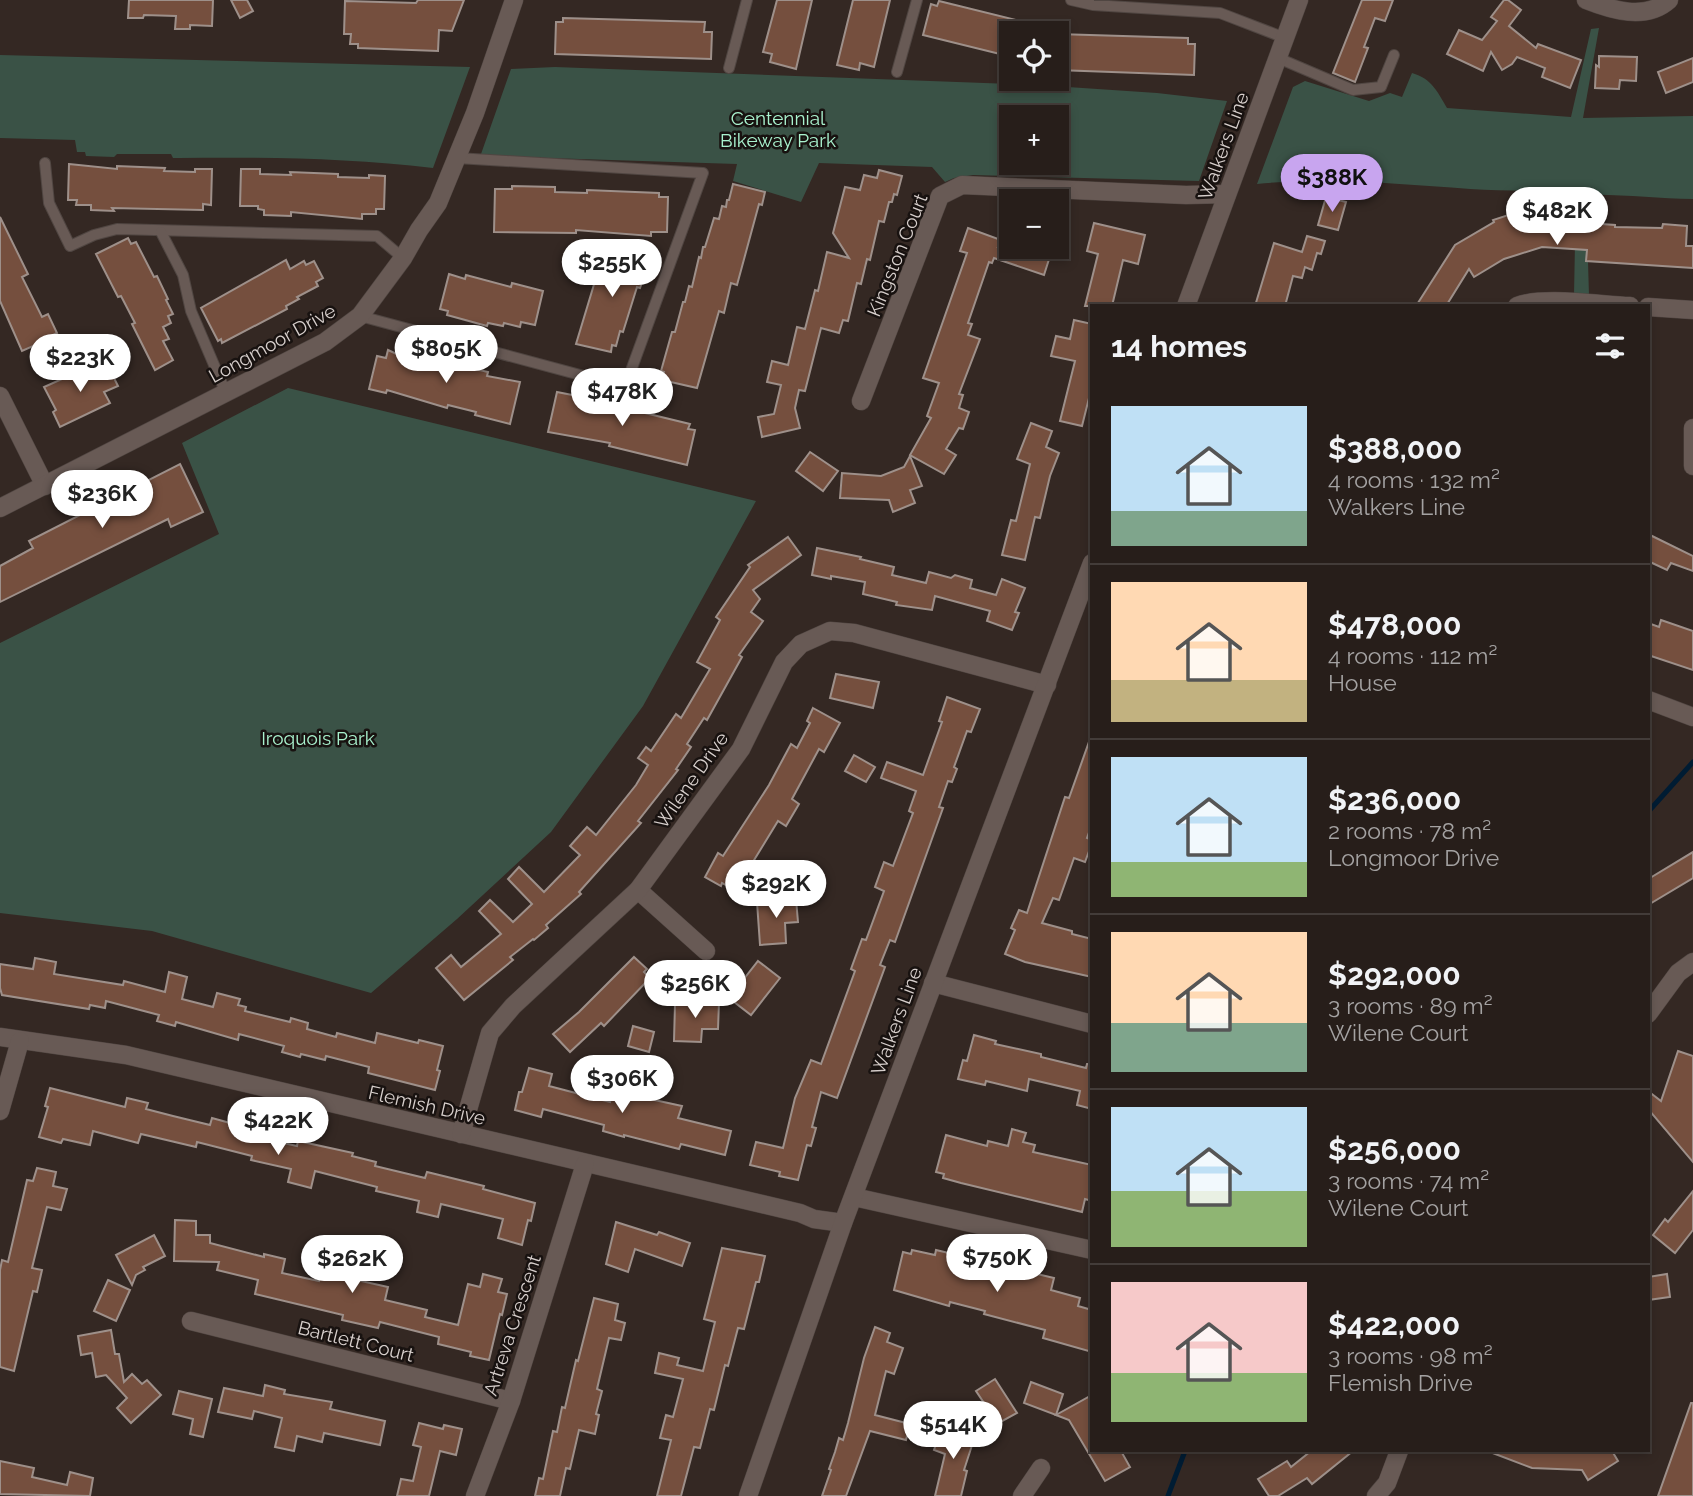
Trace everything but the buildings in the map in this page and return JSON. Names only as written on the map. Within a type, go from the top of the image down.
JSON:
[{"type":"street","name":"Longmoor Drive","points":[[0,508],[325,342],[360,316],[403,258],[438,203],[514,0]]},
{"type":"street","name":"Walkers Line","points":[[1187,304],[1299,0]]},
{"type":"street","points":[[1586,0],[1628,12],[1652,11],[1669,0]]},
{"type":"street","name":"Kingston Court","points":[[861,401],[940,197],[962,185],[1186,195],[1227,194]]},
{"type":"street","points":[[1522,304],[1589,304]]},
{"type":"street","points":[[1650,307],[1693,310]]},
{"type":"street","points":[[0,396],[45,486]]},
{"type":"street","points":[[1693,428],[1693,466]]},
{"type":"street","name":"Walkers Line","points":[[748,1496],[843,1223],[1090,568]]},
{"type":"street","name":"Wilene Drive","points":[[461,1134],[490,1033],[513,1006],[638,890],[741,749],[784,662],[802,644],[830,631],[854,633],[1047,685]]},
{"type":"street","points":[[1650,701],[1693,717]]},
{"type":"street","points":[[638,890],[706,951]]},
{"type":"street","points":[[1650,1011],[1678,973],[1693,962]]},
{"type":"street","points":[[933,982],[1090,1023]]},
{"type":"street","name":"Flemish Drive","points":[[0,1037],[125,1055],[800,1213],[814,1219],[843,1223]]},
{"type":"street","points":[[0,1111],[20,1041]]},
{"type":"street","name":"Artreva Crescent","points":[[475,1496],[511,1401],[585,1164]]},
{"type":"street","points":[[854,1197],[1090,1250]]},
{"type":"street","name":"Bartlett Court","points":[[191,1321],[511,1401]]},
{"type":"street","points":[[1376,1496],[1387,1483],[1399,1452]]},
{"type":"street","points":[[1022,1496],[1041,1468]]},
{"type":"lane","points":[[729,68],[747,0]]},
{"type":"lane","points":[[897,72],[917,0]]},
{"type":"lane","points":[[1071,0],[1093,5],[1220,13],[1285,38]]},
{"type":"lane","points":[[1278,58],[1353,90],[1381,87],[1394,55]]},
{"type":"lane","points":[[360,316],[625,387],[703,173],[457,158]]},
{"type":"lane","points":[[45,163],[49,203],[70,246],[94,235],[117,229],[377,236],[403,258]]},
{"type":"lane","points":[[161,232],[183,275],[191,311],[226,393]]},
{"type":"green space","points":[[1599,28],[1583,118],[1693,116],[1693,199],[1586,195],[1589,295],[1574,295],[1576,192],[1483,190],[1337,181],[1257,184],[1293,87],[1305,81],[1369,101],[1390,93],[1402,97],[1412,73],[1429,82],[1447,108],[1571,117],[1591,29]]},
{"type":"green space","points":[[0,55],[470,67],[433,168],[306,159],[173,158],[171,154],[86,156],[85,152],[77,152],[75,140],[0,138]]},
{"type":"green space","name":"Centennial Bikeway Park","points":[[555,67],[999,84],[999,91],[1069,91],[1069,87],[1227,101],[1199,181],[973,175],[945,182],[932,167],[819,163],[801,202],[733,181],[737,164],[481,154],[511,69]]},
{"type":"green space","name":"Iroquois Park","points":[[288,388],[756,501],[643,706],[551,832],[457,919],[371,993],[152,931],[0,913],[0,643],[219,534],[182,443]]},
{"type":"waterway","points":[[1650,810],[1693,762]]},
{"type":"waterway","points":[[1168,1496],[1185,1452]]}]
